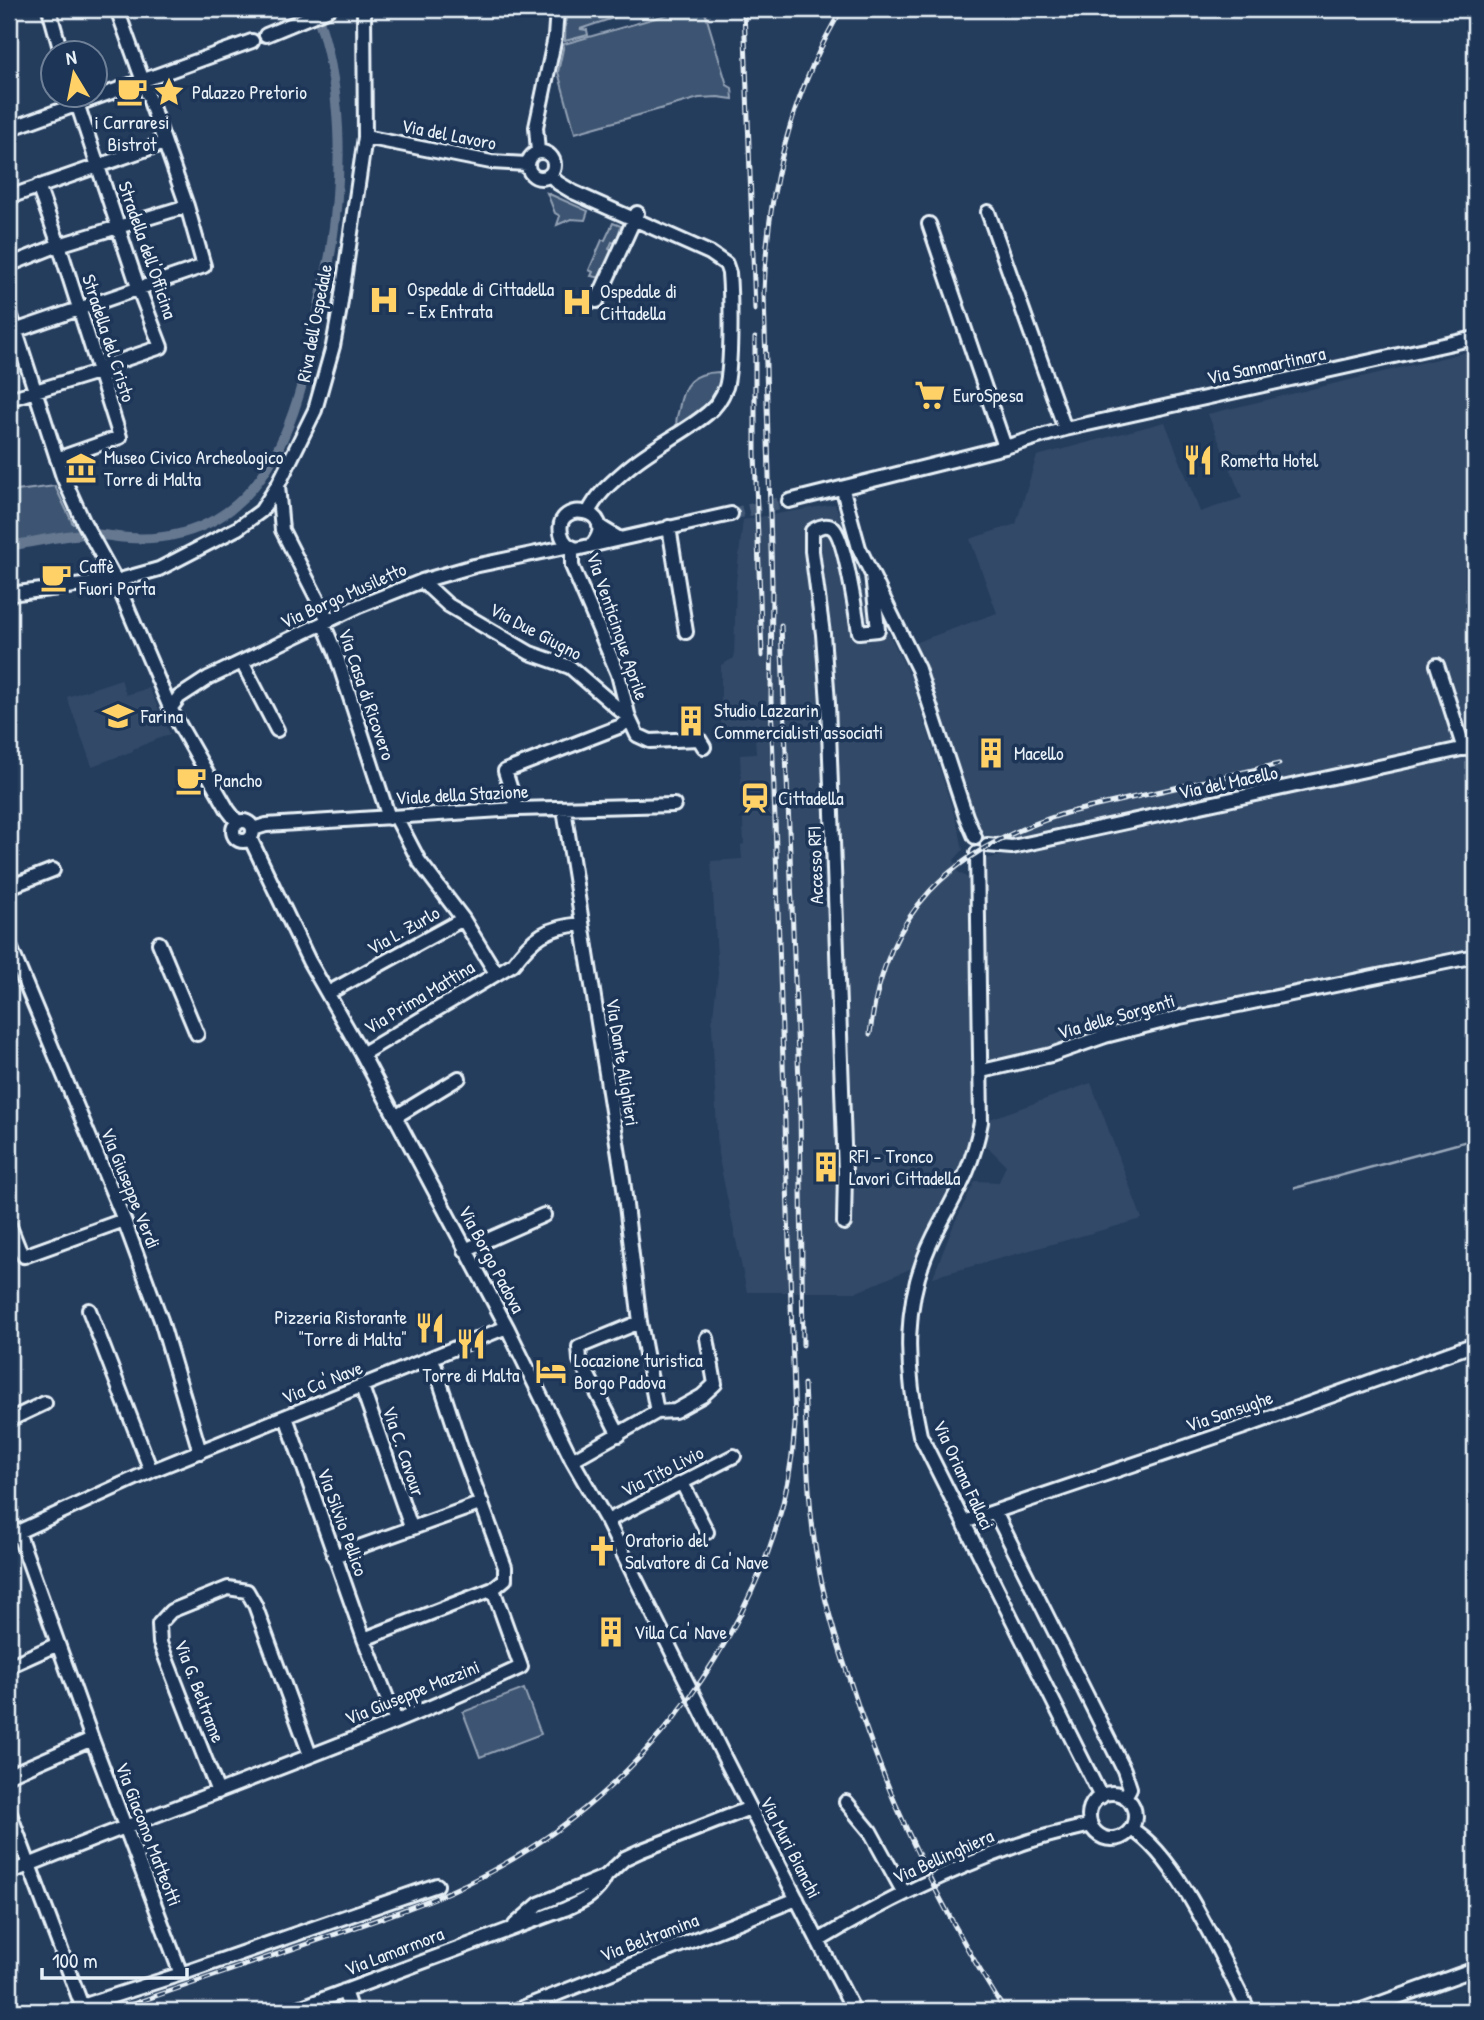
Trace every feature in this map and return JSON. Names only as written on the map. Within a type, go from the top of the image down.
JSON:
[{"type":"street","points":[[49,9],[57,38]]},
{"type":"street","points":[[12,332],[204,265],[187,206],[117,9]]},
{"type":"street","points":[[266,35],[329,9]]},
{"type":"street","name":"Riva dell'Ospedale","points":[[9,594],[116,581],[159,569],[237,528],[261,511],[278,485],[315,410],[333,346],[365,137],[364,9]]},
{"type":"street","points":[[538,152],[536,127],[555,37],[557,9]]},
{"type":"street","points":[[108,90],[142,81],[252,41]]},
{"type":"street","points":[[9,129],[56,108]]},
{"type":"street","name":"Stradella dell'Officina","points":[[79,108],[161,348],[100,370]]},
{"type":"street","name":"Via del Lavoro","points":[[365,137],[491,162],[527,164],[535,177],[550,175]]},
{"type":"street","points":[[9,197],[164,143]]},
{"type":"street","points":[[527,164],[531,156],[546,152],[554,161],[554,169],[550,175],[558,183],[573,192],[636,216],[710,253],[726,264],[730,284],[728,376],[721,398],[710,411],[634,463],[599,494],[588,513]]},
{"type":"street","name":"Stradella del Cristo","points":[[38,186],[120,437],[57,459]]},
{"type":"street","points":[[9,265],[59,245],[187,206]]},
{"type":"street","points":[[988,212],[1065,429]]},
{"type":"street","points":[[597,302],[636,216]]},
{"type":"street","points":[[929,224],[1004,447]]},
{"type":"street","name":"Via Borgo Padova","points":[[9,310],[12,332],[57,459],[83,521],[116,581],[174,711],[228,810],[238,823],[234,829],[235,836],[244,841],[251,833],[309,961],[362,1054],[507,1327],[572,1460],[607,1521],[696,1699]]},
{"type":"street","name":"Via Sanmartinara","points":[[789,502],[843,490],[1065,429],[1475,338]]},
{"type":"street","points":[[9,399],[100,370]]},
{"type":"street","name":"Via Casa di Ricovero","points":[[278,485],[282,530],[326,621],[394,820]]},
{"type":"street","points":[[843,490],[859,548],[918,669],[965,816],[975,837],[984,837],[982,1071]]},
{"type":"street","points":[[543,552],[553,544],[566,516],[577,511],[593,516],[599,526],[620,540]]},
{"type":"street","points":[[561,531],[565,542],[571,547],[585,548],[731,514]]},
{"type":"street","points":[[593,544],[597,539],[599,526]]},
{"type":"street","name":"Accesso RFI","points":[[844,1223],[845,1172],[828,703],[824,634],[811,538],[813,531],[828,526],[840,539],[859,632],[876,631],[878,628],[872,574]]},
{"type":"street","points":[[669,527],[686,632]]},
{"type":"street","name":"Via Borgo Musiletto","points":[[174,711],[179,696],[208,678],[326,621],[422,581],[474,566],[571,547]]},
{"type":"street","name":"Via Venticinque Aprile","points":[[571,547],[572,566],[618,674],[629,718]]},
{"type":"street","name":"Via Due Giugno","points":[[422,581],[448,605],[530,653],[570,667],[629,718],[638,735],[650,741],[699,739],[704,747]]},
{"type":"street","points":[[242,662],[277,730]]},
{"type":"street","points":[[1437,665],[1470,748]]},
{"type":"street","points":[[517,809],[506,771],[621,726],[629,718]]},
{"type":"street","name":"Via del Macello","points":[[982,849],[1026,845],[1470,748]]},
{"type":"street","name":"Viale della Stazione","points":[[251,833],[266,825],[394,820],[517,809],[674,805]]},
{"type":"street","name":"Via Dante Alighieri","points":[[564,809],[623,1181],[640,1322],[657,1412]]},
{"type":"street","name":"Via L. Zurlo","points":[[328,993],[463,919],[419,861],[394,820]]},
{"type":"street","points":[[9,887],[54,870]]},
{"type":"street","name":"Via Prima Mattina","points":[[463,919],[496,973]]},
{"type":"street","name":"Via Prima Mattina","points":[[362,1054],[513,964],[528,944],[544,934],[582,924]]},
{"type":"street","points":[[159,943],[197,1034]]},
{"type":"street","name":"Via Giuseppe Verdi","points":[[9,944],[124,1220],[161,1320],[200,1452]]},
{"type":"street","name":"Via delle Sorgenti","points":[[982,1071],[1051,1055],[1104,1036],[1180,1017],[1475,956]]},
{"type":"street","name":"Via Oriana Fallaci","points":[[982,1071],[981,1122],[975,1152],[967,1175],[924,1260],[914,1295],[907,1350],[912,1398],[920,1435],[1101,1797]]},
{"type":"street","points":[[395,1117],[459,1078]]},
{"type":"street","points":[[465,1250],[544,1215]]},
{"type":"street","points":[[9,1224],[19,1250],[24,1256],[30,1256],[124,1220]]},
{"type":"street","points":[[89,1310],[151,1471]]},
{"type":"street","points":[[619,1434],[580,1360],[579,1347],[640,1322]]},
{"type":"street","name":"Via Ca' Nave","points":[[14,1534],[151,1471],[507,1327]]},
{"type":"street","points":[[572,1460],[657,1412],[676,1411],[702,1396],[715,1384],[708,1338]]},
{"type":"street","name":"Via Sansughe","points":[[964,1522],[1244,1427],[1475,1344]]},
{"type":"street","points":[[364,1639],[493,1589],[505,1579],[506,1567],[432,1358]]},
{"type":"street","name":"Via C. Cavour","points":[[362,1387],[411,1527]]},
{"type":"street","points":[[9,1420],[45,1403]]},
{"type":"street","name":"Via Silvio Pellico","points":[[286,1418],[396,1721]]},
{"type":"street","name":"Via Tito Livio","points":[[607,1521],[734,1456]]},
{"type":"street","points":[[682,1483],[707,1532]]},
{"type":"street","name":"Via C. Cavour","points":[[334,1556],[482,1503]]},
{"type":"street","points":[[995,1512],[1124,1770],[1130,1788],[1125,1797]]},
{"type":"street","name":"Via Giacomo Matteotti","points":[[9,1521],[58,1644],[181,1974]]},
{"type":"street","name":"Via G. Beltrame","points":[[218,1792],[160,1643],[159,1624],[171,1611],[194,1601],[228,1588],[247,1591],[255,1605],[310,1755]]},
{"type":"street","name":"Via Giuseppe Mazzini","points":[[9,1872],[396,1721],[521,1667],[493,1589]]},
{"type":"street","points":[[9,1666],[58,1644]]},
{"type":"street","name":"Via Muri Bianchi","points":[[696,1699],[854,2011]]},
{"type":"street","points":[[9,1775],[92,1739]]},
{"type":"street","points":[[1109,1794],[1125,1797],[1135,1812],[1131,1829],[1119,1838],[1110,1839],[1096,1833],[1091,1825],[1091,1809],[1101,1797],[1109,1794]]},
{"type":"street","points":[[846,1802],[870,1831],[904,1893]]},
{"type":"street","name":"Via Lamarmora","points":[[290,2011],[512,1927],[538,1904],[606,1876],[625,1858],[750,1808]]},
{"type":"street","points":[[9,1811],[82,2006],[437,1885]]},
{"type":"street","name":"Via Bellinghiera","points":[[818,1941],[904,1893],[1018,1845],[1091,1825]]},
{"type":"street","points":[[1131,1829],[1154,1847],[1174,1873],[1249,2011]]},
{"type":"street","name":"Via Beltramina","points":[[514,2011],[797,1899]]},
{"type":"street","points":[[1359,2011],[1475,1969]]},
{"type":"street","points":[[344,1991],[352,2011]]},
{"type":"shaded area","points":[[566,9],[640,9],[580,29],[587,30],[588,35],[565,41]]},
{"type":"shaded area","points":[[687,9],[704,9],[727,85],[732,88],[733,99],[699,98],[575,133],[558,72],[564,44]]},
{"type":"shaded area","points":[[547,193],[588,211],[585,220],[571,219],[557,225],[560,216],[555,213]]},
{"type":"shaded area","points":[[613,223],[621,226],[616,243],[612,242],[609,249],[614,252],[602,278],[591,276],[593,272],[589,270]]},
{"type":"shaded area","points":[[1475,350],[1475,739],[1018,842],[991,839],[977,831],[914,643],[997,613],[970,539],[1016,524],[1037,456],[1165,422],[1200,512],[1242,498],[1208,414]]},
{"type":"shaded area","points":[[719,372],[720,381],[713,397],[676,426],[686,387],[695,378]]},
{"type":"shaded area","points":[[55,486],[73,524],[80,523],[84,530],[9,543],[9,492]]},
{"type":"shaded area","points":[[835,504],[849,539],[867,602],[870,628],[886,628],[911,678],[959,830],[963,850],[954,860],[958,872],[968,878],[971,1127],[959,1188],[928,1261],[857,1292],[747,1292],[718,1154],[712,1024],[718,973],[711,861],[742,859],[741,845],[744,844],[740,755],[756,754],[755,734],[721,736],[721,665],[734,658],[736,582],[743,520]]},
{"type":"shaded area","name":"Farina","points":[[121,679],[126,695],[149,688],[170,734],[92,766],[67,697]]},
{"type":"shaded area","points":[[1475,755],[1475,955],[996,1065],[987,1060],[981,860]]},
{"type":"shaded area","points":[[1091,1083],[1142,1219],[933,1277],[975,1181],[999,1182],[1006,1165],[985,1144],[990,1119]]},
{"type":"shaded area","points":[[524,1689],[541,1734],[480,1757],[463,1712]]},
{"type":"waterway","points":[[9,546],[87,534],[152,538],[196,529],[240,502],[275,454],[299,395],[307,365],[330,256],[338,189],[336,97],[331,67],[315,9]]},
{"type":"waterway","points":[[1295,1188],[1475,1139]]},
{"type":"tunnel","points":[[731,514],[789,501]]},
{"type":"railway","points":[[744,9],[755,310]]},
{"type":"railway","points":[[112,2011],[415,1906],[451,1891],[494,1870],[573,1818],[643,1754],[702,1680],[741,1614],[774,1535],[788,1480],[795,1424],[771,700],[772,585],[764,293],[770,219],[785,146],[808,76],[842,9]]},
{"type":"railway","points":[[755,338],[755,453],[762,656]]},
{"type":"railway","points":[[781,625],[800,1108],[803,1345]]},
{"type":"railway","points":[[870,1034],[878,991],[890,953],[908,920],[930,891],[957,866],[989,845],[1066,813],[1279,764]]},
{"type":"railway","points":[[804,1384],[814,1542],[824,1594],[840,1652],[881,1767],[917,1851],[958,1932],[1005,2011]]},
{"type":"place","name":"i Carraresi Bistrot","points":[[132,91]]},
{"type":"place","name":"Palazzo Pretorio","points":[[169,92]]},
{"type":"place","name":"Ospedale di Cittadella - Ex Entrata","points":[[384,300]]},
{"type":"place","name":"Ospedale di Cittadella","points":[[577,302]]},
{"type":"place","name":"EuroSpesa","points":[[930,395]]},
{"type":"place","name":"Rometta Hotel","points":[[1198,460]]},
{"type":"place","name":"Museo Civico Archeologico Torre di Malta","points":[[81,468]]},
{"type":"place","name":"Caffè Fuori Porta","points":[[56,577]]},
{"type":"place","name":"Farina","points":[[118,716]]},
{"type":"place","name":"Studio Lazzarin Commercialisti associati","points":[[691,721]]},
{"type":"place","name":"Macello","points":[[991,753]]},
{"type":"place","name":"Pancho","points":[[191,780]]},
{"type":"place","name":"Cittadella","points":[[755,798]]},
{"type":"place","name":"RFI - Tronco Lavori Cittadella","points":[[826,1167]]},
{"type":"place","name":"Pizzeria Ristorante \"Torre di Malta\"","points":[[430,1328]]},
{"type":"place","name":"Torre di Malta","points":[[471,1344]]},
{"type":"place","name":"Locazione turistica Borgo Padova","points":[[551,1371]]},
{"type":"place","name":"Oratorio del Salvatore di Ca' Nave","points":[[602,1551]]},
{"type":"place","name":"Villa Ca' Nave","points":[[611,1632]]}]
